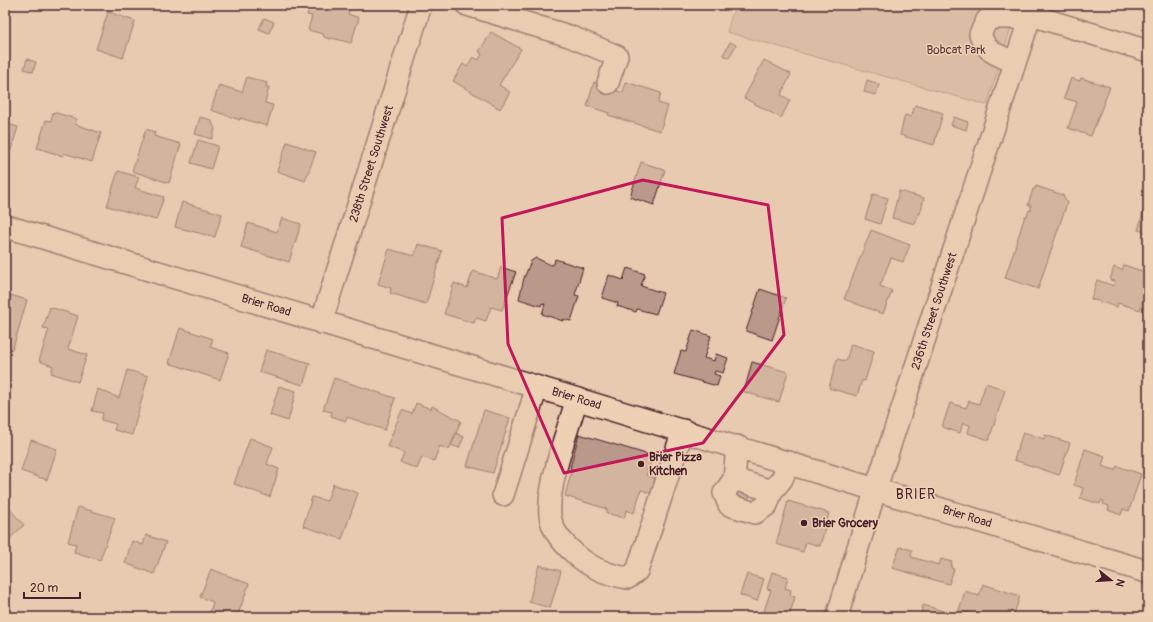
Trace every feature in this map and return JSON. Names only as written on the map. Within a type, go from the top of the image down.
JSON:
[{"type":"main road","name":"Brier Road","points":[[5,226],[537,387],[738,446],[1148,572]]},
{"type":"street","name":"238th Street Southwest","points":[[321,322],[421,5]]},
{"type":"street","points":[[467,5],[569,36],[617,56],[608,83]]},
{"type":"street","points":[[1015,62],[995,54],[984,46],[980,34],[986,20],[995,18],[1014,18],[1032,10],[1148,51]]},
{"type":"street","name":"236th Street Southwest","points":[[836,617],[876,488],[1032,10]]},
{"type":"street","points":[[502,495],[537,387]]},
{"type":"street","points":[[577,399],[551,490],[550,515],[558,537],[574,553],[584,562],[617,576],[628,578],[637,571],[683,430]]},
{"type":"street","points":[[738,446],[734,479],[724,493],[729,505],[756,513],[767,504],[772,491],[782,479],[789,462]]},
{"type":"highlighted area","points":[[643,180],[768,205],[784,335],[703,443],[564,473],[508,344],[502,218]]},
{"type":"green space","name":"Bobcat Park","points":[[735,5],[1018,5],[987,105],[727,32]]},
{"type":"building","points":[[310,5],[344,5],[343,9],[349,11],[348,14],[359,18],[351,43],[332,38],[330,39],[324,37],[323,34],[308,30],[312,16],[307,15]]},
{"type":"building","points":[[597,5],[608,5],[604,10]]},
{"type":"building","points":[[1125,5],[1148,5],[1148,13]]},
{"type":"building","points":[[108,12],[135,21],[123,58],[96,49]]},
{"type":"building","points":[[264,18],[274,22],[269,33],[259,29]]},
{"type":"building","points":[[491,32],[521,49],[499,85],[510,92],[500,109],[453,81],[463,64],[467,67],[473,57],[479,60],[482,54],[479,52]]},
{"type":"building","points":[[730,42],[736,45],[729,58],[723,55]]},
{"type":"building","points":[[27,59],[36,62],[33,72],[24,69]]},
{"type":"building","points":[[764,60],[791,74],[781,95],[790,100],[781,118],[744,98]]},
{"type":"building","points":[[247,77],[267,83],[266,87],[269,87],[265,103],[273,105],[267,126],[240,118],[240,120],[211,110],[219,85],[242,92]]},
{"type":"building","points":[[1071,78],[1080,81],[1081,78],[1110,87],[1091,136],[1068,128],[1077,102],[1064,98]]},
{"type":"building","points":[[867,80],[879,84],[876,95],[864,92]]},
{"type":"building","points":[[594,82],[623,93],[626,82],[661,93],[658,103],[668,106],[660,131],[608,115],[609,113],[587,106]]},
{"type":"building","points":[[915,105],[943,113],[934,145],[900,135],[905,115],[911,117]]},
{"type":"building","points":[[53,112],[77,119],[75,124],[101,133],[92,162],[64,153],[63,156],[37,148],[46,120],[51,121]]},
{"type":"building","points":[[200,117],[211,120],[215,129],[212,139],[195,134]]},
{"type":"building","points":[[954,117],[968,122],[966,130],[951,125]]},
{"type":"building","points":[[5,123],[18,127],[10,153],[5,152]]},
{"type":"building","points":[[146,129],[155,132],[154,136],[181,144],[169,183],[132,171]]},
{"type":"building","points":[[198,140],[218,146],[211,169],[191,163]]},
{"type":"building","points":[[287,142],[316,152],[305,181],[277,171]]},
{"type":"building","points":[[641,162],[665,170],[654,205],[630,197]]},
{"type":"building","points":[[118,171],[139,177],[135,188],[164,197],[156,220],[107,206]]},
{"type":"building","points":[[1036,186],[1063,195],[1067,203],[1038,289],[1005,278],[1025,216],[1027,216],[1029,210],[1031,211],[1031,205],[1028,205],[1033,189],[1035,189]]},
{"type":"building","points":[[899,191],[924,198],[920,214],[918,214],[915,224],[892,218]]},
{"type":"building","points":[[873,194],[888,198],[880,224],[865,219]]},
{"type":"building","points":[[182,202],[222,214],[215,237],[175,227]]},
{"type":"building","points":[[1144,209],[1148,210],[1148,233],[1138,230]]},
{"type":"building","points":[[282,218],[301,224],[289,262],[241,247],[248,223],[277,232]]},
{"type":"building","points":[[871,230],[910,245],[903,262],[891,258],[880,286],[892,291],[883,314],[844,299]]},
{"type":"building","points":[[418,244],[442,251],[426,304],[390,293],[391,288],[378,284],[389,249],[414,256]]},
{"type":"building","points":[[536,258],[551,265],[554,264],[555,259],[583,268],[575,295],[579,296],[571,321],[563,319],[563,321],[542,314],[545,304],[542,303],[541,306],[519,299],[524,278],[531,261]]},
{"type":"building","points":[[1124,265],[1148,273],[1148,291],[1146,291],[1140,310],[1118,303],[1117,307],[1091,299],[1097,280],[1114,286],[1115,281],[1110,280],[1114,267],[1122,270]]},
{"type":"building","points":[[501,267],[516,272],[502,310],[491,307],[486,321],[476,318],[474,323],[444,314],[454,283],[467,288],[473,271],[497,279]]},
{"type":"building","points":[[627,268],[645,274],[641,286],[663,293],[656,314],[637,309],[636,312],[617,306],[618,303],[602,298],[609,275],[623,280]]},
{"type":"building","points":[[760,289],[786,298],[772,340],[746,331]]},
{"type":"building","points":[[11,295],[27,300],[13,348],[5,353],[5,296],[10,298]]},
{"type":"building","points":[[50,307],[78,316],[68,349],[87,355],[78,382],[51,373],[53,366],[39,361],[49,329],[43,328]]},
{"type":"building","points":[[180,328],[213,339],[210,347],[229,353],[220,380],[169,363]]},
{"type":"building","points":[[693,330],[711,336],[704,358],[714,361],[716,354],[728,358],[723,373],[715,371],[714,374],[720,376],[717,386],[674,374],[681,351],[686,352]]},
{"type":"building","points":[[851,344],[874,351],[865,381],[862,380],[857,396],[829,388],[837,359],[846,361]]},
{"type":"building","points":[[266,350],[310,363],[303,385],[259,372]]},
{"type":"building","points":[[752,362],[788,372],[779,402],[744,392]]},
{"type":"building","points":[[127,370],[148,376],[132,435],[114,430],[116,424],[101,420],[103,413],[92,411],[98,389],[119,398]]},
{"type":"building","points":[[334,378],[395,398],[385,430],[347,417],[346,421],[331,416],[332,412],[323,410]]},
{"type":"building","points":[[986,383],[1005,390],[989,440],[968,433],[970,425],[963,423],[960,433],[942,427],[950,403],[966,408],[969,401],[979,404]]},
{"type":"building","points":[[279,386],[296,391],[288,421],[270,415]]},
{"type":"building","points":[[416,403],[431,409],[432,406],[461,421],[449,450],[440,446],[434,461],[422,457],[417,469],[400,462],[404,453],[387,446],[402,410],[412,414]]},
{"type":"building","points":[[484,410],[510,418],[493,473],[467,466]]},
{"type":"building","points":[[1023,432],[1044,439],[1045,435],[1070,443],[1059,475],[1014,460]]},
{"type":"building","points":[[456,433],[464,437],[459,448],[451,445]]},
{"type":"building","points":[[579,434],[653,456],[646,475],[655,478],[651,493],[641,490],[634,513],[626,510],[624,518],[606,513],[607,509],[565,496],[572,469],[570,468]]},
{"type":"building","points":[[250,438],[273,447],[267,464],[279,469],[270,497],[234,484]]},
{"type":"building","points":[[31,440],[57,449],[47,480],[21,471]]},
{"type":"building","points":[[1085,449],[1105,456],[1102,466],[1115,470],[1117,466],[1141,474],[1129,511],[1123,509],[1121,515],[1108,510],[1109,506],[1103,504],[1104,501],[1101,500],[1100,504],[1080,498],[1083,488],[1074,485]]},
{"type":"building","points":[[5,476],[10,478],[6,489],[5,488]]},
{"type":"building","points":[[333,484],[358,493],[342,539],[303,526],[312,497],[327,501]]},
{"type":"building","points":[[739,491],[750,494],[747,504],[735,500]]},
{"type":"building","points":[[788,501],[829,513],[820,546],[806,542],[803,552],[776,544]]},
{"type":"building","points":[[5,504],[24,525],[5,543]]},
{"type":"building","points":[[78,507],[115,518],[100,560],[74,552],[76,544],[68,542]]},
{"type":"building","points":[[146,535],[166,542],[154,574],[125,563],[132,541],[143,545]]},
{"type":"building","points":[[900,547],[912,550],[911,557],[939,565],[941,559],[952,562],[951,568],[954,569],[949,584],[892,568]]},
{"type":"building","points":[[539,565],[561,571],[550,608],[529,602]]},
{"type":"building","points":[[211,569],[249,584],[237,617],[208,617],[213,602],[200,597]]},
{"type":"building","points":[[772,572],[788,577],[785,588],[791,590],[790,595],[795,597],[789,617],[762,617],[771,590],[767,589]]},
{"type":"building","points":[[747,574],[764,579],[757,601],[740,595]]},
{"type":"building","points":[[983,584],[1020,596],[1013,617],[981,617],[959,610],[965,591],[979,596]]},
{"type":"building","points":[[923,605],[950,613],[949,617],[920,617]]},
{"type":"building","points":[[449,613],[464,617],[448,617]]},
{"type":"place","name":"Brier Pizza Kitchen","points":[[641,464]]},
{"type":"place","name":"Brier Grocery","points":[[804,523]]},
{"type":"district","name":"BRIER","points":[[916,494]]}]
